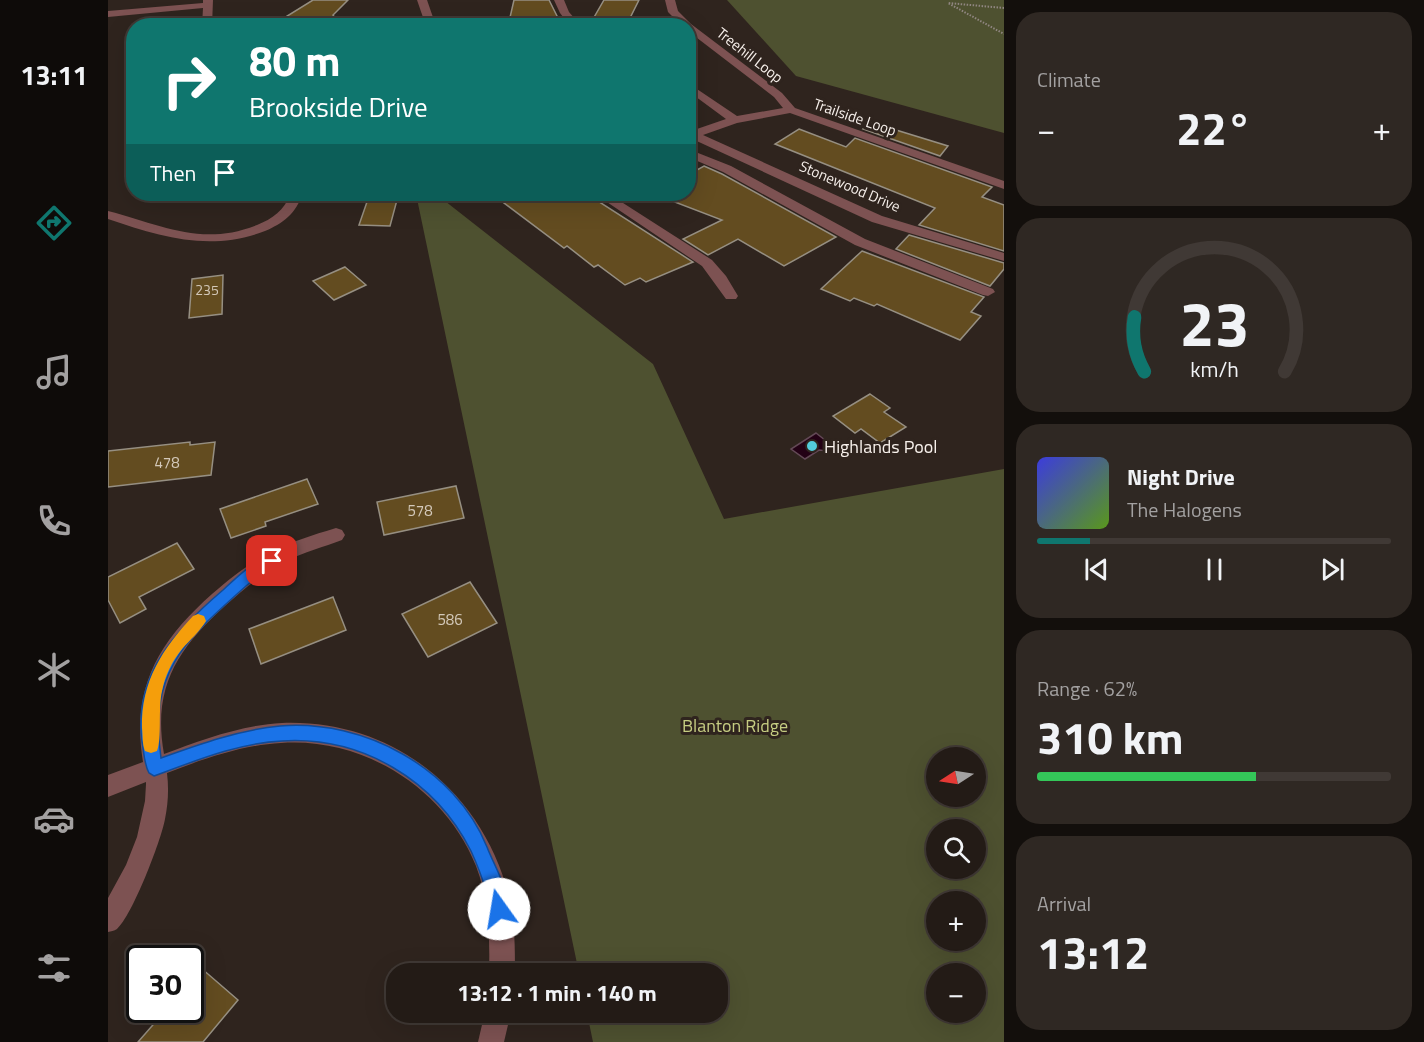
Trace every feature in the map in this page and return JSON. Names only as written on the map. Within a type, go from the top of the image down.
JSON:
[{"type":"street","points":[[422,0],[429,18]]},
{"type":"street","points":[[559,0],[569,18]]},
{"type":"street","name":"Treehill Loop","points":[[670,0],[673,12],[679,18]]},
{"type":"street","points":[[108,14],[207,2],[207,18]]},
{"type":"street","name":"Treehill Loop","points":[[696,32],[778,95],[791,110]]},
{"type":"street","points":[[696,92],[735,120]]},
{"type":"street","name":"Trailside Loop","points":[[696,132],[735,120],[791,110],[1004,185]]},
{"type":"street","name":"Stonewood Drive","points":[[696,135],[867,215],[884,236],[1004,257]]},
{"type":"street","points":[[696,155],[884,236],[988,292]]},
{"type":"street","points":[[108,215],[179,237],[219,239],[256,231],[270,224],[289,210],[294,201]]},
{"type":"street","points":[[612,201],[707,263],[721,279],[731,296]]},
{"type":"street","points":[[108,920],[131,878],[152,822],[157,800],[150,734],[154,690],[162,666],[175,646],[207,612],[251,573],[290,552],[336,535]]},
{"type":"street","points":[[108,786],[210,748],[258,736],[301,732],[327,734],[394,757],[415,770],[447,800],[477,845],[497,895],[501,924],[502,963]]},
{"type":"street","points":[[491,1042],[495,1023]]},
{"type":"path","points":[[1004,8],[948,3],[1004,34]]},
{"type":"green space","points":[[727,0],[1004,0],[1004,133],[796,76]]},
{"type":"green space","name":"Blanton Ridge","points":[[417,201],[445,201],[653,364],[724,519],[1004,469],[1004,1042],[593,1042],[589,1023],[728,1023],[728,963],[577,963]]},
{"type":"shaded area","name":"Highlands Pool","points":[[816,433],[830,444],[828,451],[819,450],[805,459],[791,449]]},
{"type":"building","points":[[313,0],[348,0],[333,15],[335,18],[284,18]]},
{"type":"building","points":[[514,0],[549,0],[558,18],[510,18]]},
{"type":"building","points":[[604,0],[639,0],[630,18],[594,18]]},
{"type":"building","points":[[870,122],[948,146],[940,156],[863,129]]},
{"type":"building","points":[[799,129],[846,147],[855,138],[992,187],[982,197],[1004,205],[1004,251],[919,225],[935,208],[775,144]]},
{"type":"building","points":[[704,166],[722,174],[836,237],[784,266],[738,239],[708,255],[683,239],[722,220],[672,201],[696,201],[696,170]]},
{"type":"building","points":[[367,201],[397,201],[390,226],[359,225]]},
{"type":"building","points":[[501,201],[598,201],[693,262],[646,282],[640,278],[625,285],[598,265],[594,267],[567,246],[564,248]]},
{"type":"building","points":[[909,235],[1004,263],[1004,269],[990,286],[896,249]]},
{"type":"building","points":[[862,251],[984,297],[971,312],[981,316],[960,340],[877,304],[874,306],[854,298],[850,301],[821,289]]},
{"type":"building","points":[[345,267],[366,285],[334,300],[313,281]]},
{"type":"building","points":[[223,275],[222,314],[189,318],[192,279]]},
{"type":"building","points":[[870,394],[890,408],[884,412],[906,427],[880,443],[861,429],[855,433],[833,416]]},
{"type":"building","points":[[190,442],[190,445],[215,442],[211,475],[108,487],[108,451]]},
{"type":"building","points":[[307,479],[318,504],[265,522],[266,526],[231,538],[220,509]]},
{"type":"building","points":[[456,486],[464,518],[384,535],[377,502]]},
{"type":"building","points":[[177,543],[194,569],[139,597],[146,609],[120,623],[108,600],[108,577]]},
{"type":"building","points":[[470,582],[497,623],[428,657],[402,614]]},
{"type":"building","points":[[333,597],[346,630],[261,664],[249,629]]},
{"type":"building","points":[[204,971],[238,1000],[203,1042],[138,1042],[155,1023],[204,1023]]},
{"type":"slow traffic","points":[[151,745],[150,716],[154,690],[162,666],[175,646],[198,621]]},
{"type":"place","name":"Highlands Pool","points":[[812,446]]},
{"type":"route","points":[[272,561],[251,573],[207,612],[175,646],[162,666],[154,690],[150,716],[154,768],[210,748],[258,736],[282,733],[327,734],[366,745],[394,757],[415,770],[447,800],[477,845],[497,895],[499,909]]}]
